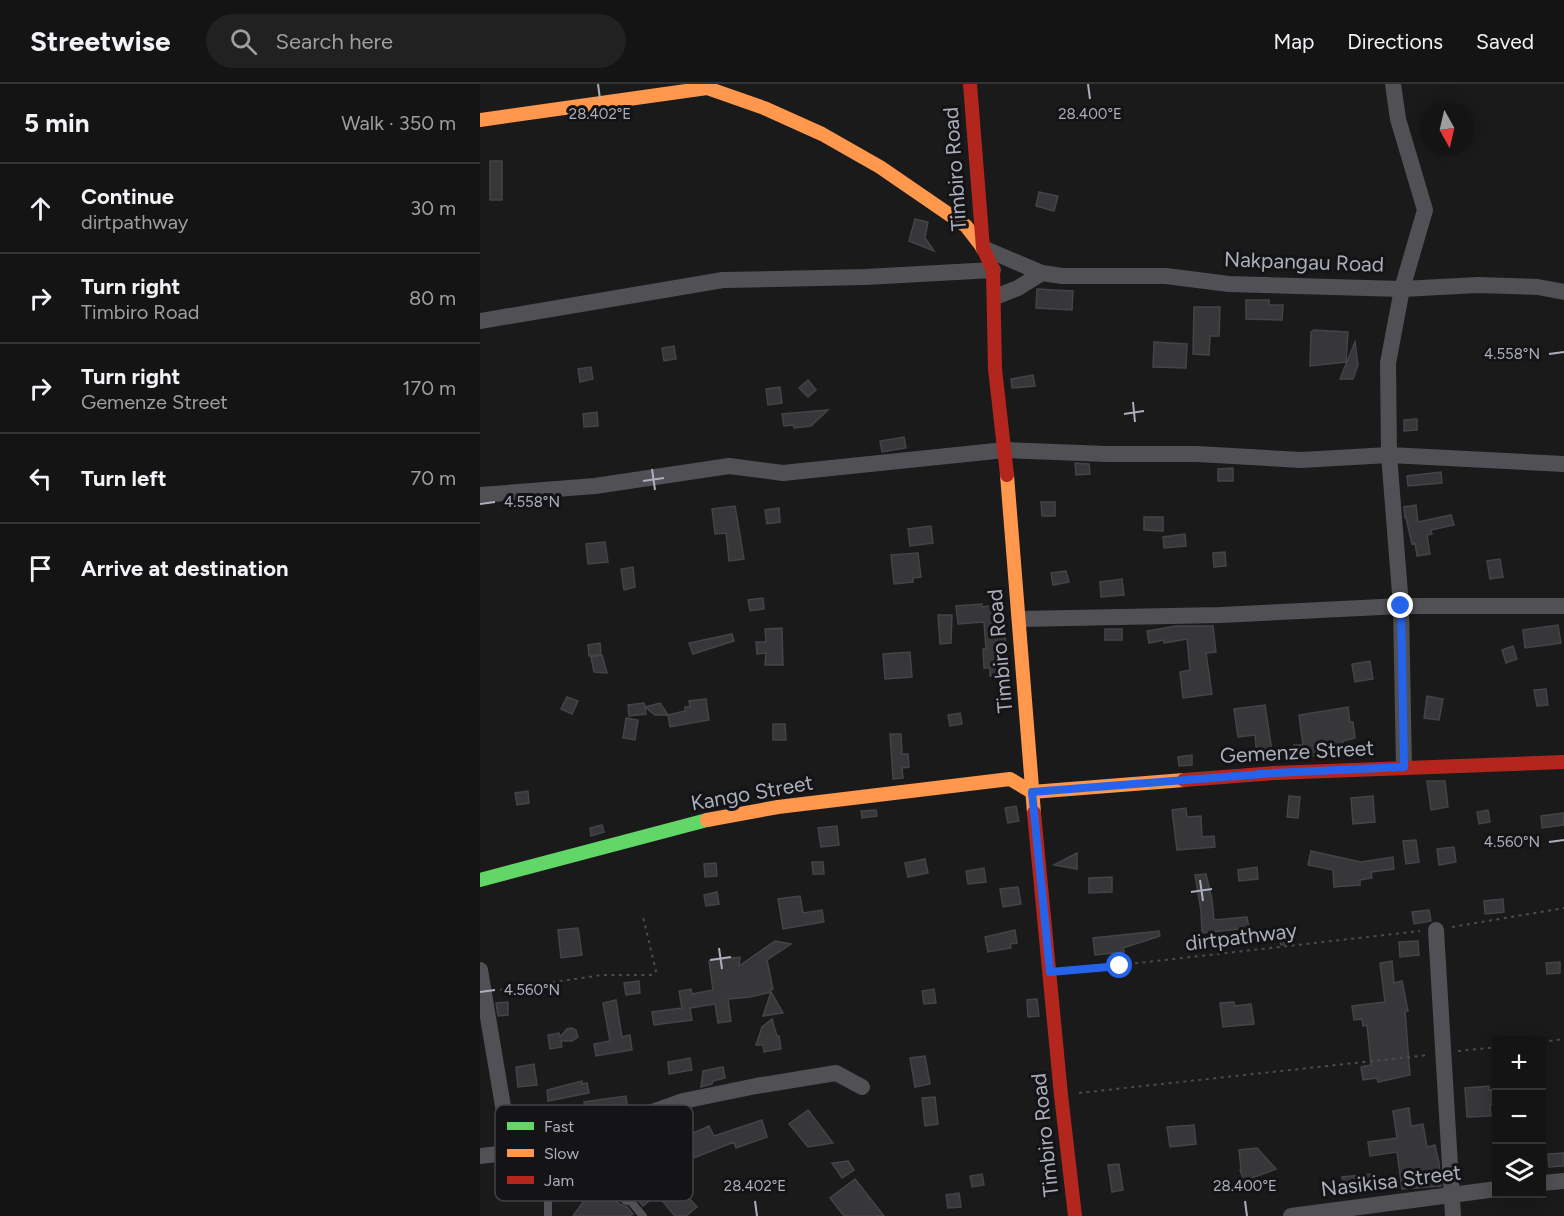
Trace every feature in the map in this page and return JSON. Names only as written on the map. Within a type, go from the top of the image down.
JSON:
[{"type":"main road","name":"Timbiro Road","points":[[970,84],[982,248],[993,270],[995,369],[1005,450],[1010,527],[1020,619],[1032,792],[1075,1216]]},
{"type":"main road","points":[[480,120],[707,88],[764,108],[822,134],[880,168],[966,226],[982,248]]},
{"type":"main road","name":"Gemenze Street","points":[[1032,792],[1262,774],[1564,762]]},
{"type":"main road","name":"Kango Street","points":[[480,880],[701,821],[778,807],[1010,779],[1032,792]]},
{"type":"street","points":[[1393,84],[1398,119],[1425,210],[1401,289],[1388,363],[1389,455],[1401,606],[1404,767]]},
{"type":"street","name":"Nakpangau Road","points":[[982,248],[1042,273],[1062,276],[1166,276],[1229,284],[1401,289],[1478,285],[1538,287],[1564,292]]},
{"type":"street","points":[[480,321],[723,280],[865,277],[993,270]]},
{"type":"street","points":[[995,297],[1018,288],[1042,273]]},
{"type":"street","points":[[480,495],[595,486],[729,466],[783,473],[1005,450],[1107,454],[1197,454],[1301,460],[1389,455],[1564,464]]},
{"type":"street","points":[[1020,619],[1220,615],[1401,606],[1564,606]]},
{"type":"street","points":[[1436,930],[1453,1216]]},
{"type":"street","points":[[480,969],[481,995],[502,1105]]},
{"type":"street","points":[[672,1105],[756,1086],[836,1073],[862,1087]]},
{"type":"street","points":[[480,1156],[495,1154]]},
{"type":"street","points":[[1546,1183],[1564,1181]]},
{"type":"street","name":"Nasikisa Street","points":[[1291,1216],[1492,1190]]},
{"type":"lane","points":[[548,1201],[548,1216]]},
{"type":"lane","points":[[630,1201],[643,1216]]},
{"type":"path","name":"dirtpathway","points":[[1050,972],[1170,961],[1436,930],[1564,908]]},
{"type":"path","points":[[481,995],[508,987],[602,975],[652,975],[656,971],[643,917]]},
{"type":"path","points":[[1546,1041],[1564,1039]]},
{"type":"path","points":[[1061,1095],[1492,1048]]},
{"type":"building","points":[[490,161],[502,161],[502,200],[490,200]]},
{"type":"building","points":[[1039,192],[1058,196],[1054,211],[1036,206]]},
{"type":"building","points":[[915,219],[928,222],[925,238],[934,251],[909,241]]},
{"type":"building","points":[[1037,289],[1073,291],[1072,310],[1036,308]]},
{"type":"building","points":[[1246,300],[1269,300],[1269,305],[1283,305],[1282,320],[1246,319]]},
{"type":"building","points":[[1194,307],[1220,307],[1219,336],[1210,336],[1209,355],[1193,354]]},
{"type":"building","points":[[1314,330],[1348,332],[1346,362],[1310,366],[1311,332]]},
{"type":"building","points":[[1154,342],[1187,344],[1186,368],[1153,367]]},
{"type":"building","points":[[1355,342],[1358,365],[1353,379],[1340,379]]},
{"type":"building","points":[[674,346],[676,359],[664,361],[662,348]]},
{"type":"building","points":[[591,367],[593,379],[580,382],[578,369]]},
{"type":"building","points":[[1033,375],[1035,386],[1012,388],[1011,379]]},
{"type":"building","points":[[808,380],[816,390],[808,397],[799,388]]},
{"type":"building","points":[[780,387],[782,403],[768,405],[766,389]]},
{"type":"building","points":[[828,410],[811,426],[794,428],[794,425],[784,426],[782,414]]},
{"type":"building","points":[[597,412],[598,426],[584,427],[583,414]]},
{"type":"building","points":[[1417,419],[1417,430],[1404,431],[1404,420]]},
{"type":"building","points":[[904,437],[906,448],[882,452],[880,441]]},
{"type":"building","points":[[1075,463],[1089,464],[1090,474],[1076,475]]},
{"type":"building","points":[[1233,468],[1233,481],[1218,481],[1218,469]]},
{"type":"building","points":[[1441,472],[1442,483],[1408,486],[1407,476]]},
{"type":"building","points":[[1041,502],[1055,502],[1055,516],[1042,516]]},
{"type":"building","points":[[1416,505],[1418,522],[1451,515],[1454,525],[1431,530],[1432,534],[1427,535],[1430,554],[1417,556],[1415,543],[1412,544],[1405,518],[1404,507]]},
{"type":"building","points":[[735,506],[744,559],[729,561],[726,533],[715,534],[712,509]]},
{"type":"building","points":[[779,508],[780,522],[767,524],[765,510]]},
{"type":"building","points":[[1144,517],[1163,517],[1163,531],[1144,530]]},
{"type":"building","points":[[931,526],[933,543],[910,546],[908,529]]},
{"type":"building","points":[[1185,534],[1186,546],[1164,548],[1163,537]]},
{"type":"building","points":[[605,542],[608,562],[588,564],[586,544]]},
{"type":"building","points":[[1225,552],[1226,566],[1214,567],[1213,553]]},
{"type":"building","points":[[918,553],[921,577],[913,578],[913,582],[894,584],[891,555]]},
{"type":"building","points":[[1500,559],[1503,577],[1490,579],[1487,561]]},
{"type":"building","points":[[633,567],[635,587],[624,590],[621,569]]},
{"type":"building","points":[[1066,571],[1069,582],[1053,585],[1051,573]]},
{"type":"building","points":[[1122,579],[1124,595],[1101,597],[1100,582]]},
{"type":"building","points":[[763,598],[764,609],[750,611],[748,600]]},
{"type":"building","points":[[982,604],[982,607],[1003,604],[1008,675],[990,676],[990,668],[984,668],[983,649],[986,649],[984,622],[958,624],[956,606]]},
{"type":"building","points":[[938,615],[952,615],[951,643],[940,644]]},
{"type":"building","points":[[1558,625],[1561,643],[1525,648],[1523,630]]},
{"type":"building","points":[[1176,626],[1213,626],[1216,652],[1206,653],[1212,694],[1183,698],[1180,672],[1190,670],[1187,639],[1149,643],[1147,631]]},
{"type":"building","points":[[782,628],[783,665],[765,665],[766,653],[757,654],[756,642],[766,642],[765,629]]},
{"type":"building","points":[[1105,629],[1122,629],[1122,640],[1105,640]]},
{"type":"building","points":[[732,634],[734,641],[693,654],[689,643]]},
{"type":"building","points":[[600,643],[601,654],[589,656],[588,645]]},
{"type":"building","points":[[1513,646],[1517,659],[1506,663],[1502,650]]},
{"type":"building","points":[[910,652],[912,677],[885,679],[883,654]]},
{"type":"building","points":[[602,655],[607,673],[594,672],[591,657]]},
{"type":"building","points":[[1370,661],[1373,679],[1355,682],[1352,664]]},
{"type":"building","points":[[1546,689],[1548,705],[1537,706],[1534,690]]},
{"type":"building","points":[[1427,696],[1443,699],[1439,720],[1424,718]]},
{"type":"building","points":[[567,697],[578,701],[572,714],[561,709]]},
{"type":"building","points":[[706,699],[709,720],[670,727],[668,715],[685,711],[685,707],[690,707],[689,701]]},
{"type":"building","points":[[644,703],[646,714],[629,716],[628,705]]},
{"type":"building","points":[[660,703],[668,715],[655,715],[645,707]]},
{"type":"building","points":[[1265,705],[1272,751],[1277,750],[1278,759],[1257,760],[1255,735],[1238,737],[1234,709]]},
{"type":"building","points":[[1348,707],[1355,738],[1343,741],[1344,753],[1294,758],[1294,745],[1303,745],[1299,715]]},
{"type":"building","points":[[960,713],[962,724],[950,726],[948,715]]},
{"type":"building","points":[[626,718],[638,720],[635,740],[623,738]]},
{"type":"building","points":[[773,724],[785,724],[786,740],[773,740]]},
{"type":"building","points":[[890,734],[901,734],[902,754],[908,754],[909,767],[902,768],[903,778],[893,779]]},
{"type":"building","points":[[1192,755],[1192,765],[1179,766],[1178,757]]},
{"type":"building","points":[[1427,781],[1445,781],[1448,807],[1431,810]]},
{"type":"building","points":[[528,791],[529,803],[517,805],[515,793]]},
{"type":"building","points":[[1289,796],[1300,797],[1298,818],[1287,817]]},
{"type":"building","points":[[1373,796],[1375,822],[1353,824],[1351,798]]},
{"type":"building","points":[[1016,806],[1019,821],[1008,823],[1005,808]]},
{"type":"building","points":[[1186,808],[1187,817],[1201,816],[1202,837],[1214,836],[1215,847],[1177,850],[1172,810]]},
{"type":"building","points":[[876,810],[877,816],[862,818],[861,811]]},
{"type":"building","points":[[1488,810],[1490,822],[1479,824],[1477,812]]},
{"type":"building","points":[[1564,813],[1564,825],[1542,828],[1541,816]]},
{"type":"building","points":[[602,825],[604,832],[591,836],[590,828]]},
{"type":"building","points":[[837,826],[839,845],[821,847],[818,828]]},
{"type":"building","points":[[1416,840],[1419,862],[1406,864],[1403,841]]},
{"type":"building","points":[[1454,847],[1456,862],[1439,865],[1437,849]]},
{"type":"building","points":[[1311,851],[1361,862],[1393,857],[1394,869],[1371,872],[1372,878],[1360,880],[1360,885],[1334,887],[1333,870],[1308,865]]},
{"type":"building","points":[[1077,853],[1077,869],[1054,865]]},
{"type":"building","points":[[925,859],[928,873],[908,877],[905,863]]},
{"type":"building","points":[[812,862],[823,862],[824,874],[813,874]]},
{"type":"building","points":[[716,863],[717,876],[705,877],[704,864]]},
{"type":"building","points":[[1257,867],[1258,879],[1239,881],[1238,870]]},
{"type":"building","points":[[984,868],[986,882],[968,884],[966,871]]},
{"type":"building","points":[[1206,874],[1214,920],[1247,917],[1249,928],[1202,933],[1195,875]]},
{"type":"building","points":[[1112,877],[1112,892],[1089,893],[1089,878]]},
{"type":"building","points":[[1018,887],[1021,904],[1003,907],[1000,889]]},
{"type":"building","points":[[717,892],[719,904],[706,906],[704,895]]},
{"type":"building","points":[[800,896],[803,913],[822,910],[824,922],[783,929],[778,899]]},
{"type":"building","points":[[1503,899],[1504,912],[1485,914],[1484,901]]},
{"type":"building","points":[[1429,910],[1431,921],[1414,924],[1412,912]]},
{"type":"building","points":[[578,928],[582,955],[561,958],[558,930]]},
{"type":"building","points":[[1015,930],[1017,943],[1010,944],[1011,948],[988,952],[985,937]]},
{"type":"building","points":[[1159,931],[1160,936],[1123,948],[1124,952],[1095,955],[1093,938]]},
{"type":"building","points":[[1289,931],[1292,943],[1281,945],[1278,933]]},
{"type":"building","points":[[775,941],[791,944],[767,960],[773,989],[770,990],[783,1013],[763,1016],[771,992],[728,999],[731,1021],[718,1023],[715,1004],[690,1008],[692,1020],[654,1025],[652,1012],[682,1008],[679,991],[691,989],[692,994],[713,990],[709,961],[740,957],[739,966]]},
{"type":"building","points":[[1418,941],[1419,955],[1400,957],[1399,942]]},
{"type":"building","points":[[1392,961],[1394,983],[1402,981],[1408,1011],[1405,1011],[1410,1075],[1378,1082],[1377,1078],[1363,1080],[1361,1067],[1371,1065],[1367,1025],[1363,1026],[1362,1019],[1354,1020],[1352,1006],[1385,1002],[1380,963]]},
{"type":"building","points":[[1560,962],[1560,973],[1547,974],[1546,963]]},
{"type":"building","points":[[639,981],[640,993],[626,995],[624,983]]},
{"type":"building","points":[[934,989],[936,1003],[924,1004],[922,991]]},
{"type":"building","points":[[1037,999],[1039,1016],[1028,1017],[1027,1000]]},
{"type":"building","points":[[616,1000],[622,1037],[630,1035],[632,1050],[596,1056],[594,1044],[610,1041],[603,1003]]},
{"type":"building","points":[[508,1002],[508,1015],[498,1016],[496,1003]]},
{"type":"building","points":[[1234,1002],[1235,1006],[1251,1004],[1254,1024],[1223,1027],[1220,1003]]},
{"type":"building","points":[[772,1019],[777,1036],[779,1036],[781,1049],[764,1052],[763,1045],[756,1045],[762,1027]]},
{"type":"building","points":[[571,1028],[576,1030],[578,1037],[572,1041],[561,1041],[562,1047],[550,1049],[548,1035],[559,1033],[560,1037]]},
{"type":"building","points":[[925,1056],[930,1084],[915,1087],[910,1058]]},
{"type":"building","points":[[690,1058],[692,1070],[669,1074],[668,1062]]},
{"type":"building","points":[[534,1064],[537,1085],[518,1087],[516,1067]]},
{"type":"building","points":[[723,1067],[725,1078],[701,1087],[703,1071]]},
{"type":"building","points":[[582,1081],[582,1084],[587,1083],[589,1093],[548,1101],[547,1090]]},
{"type":"building","points":[[1489,1086],[1489,1090],[1492,1090],[1491,1116],[1467,1117],[1465,1088]]},
{"type":"building","points":[[626,1096],[627,1105],[584,1105],[584,1102]]},
{"type":"building","points":[[935,1097],[938,1124],[925,1126],[922,1098]]},
{"type":"building","points":[[1409,1108],[1411,1126],[1423,1124],[1427,1147],[1435,1145],[1441,1186],[1402,1189],[1397,1152],[1370,1156],[1368,1142],[1397,1138],[1393,1111]]},
{"type":"building","points":[[808,1110],[833,1143],[808,1147],[789,1124]]},
{"type":"building","points":[[762,1120],[767,1137],[736,1148],[734,1142],[693,1158],[693,1133],[709,1126],[714,1136]]},
{"type":"building","points":[[1194,1125],[1196,1144],[1170,1147],[1167,1127]]},
{"type":"building","points":[[1257,1148],[1276,1169],[1244,1181],[1240,1170],[1239,1150]]},
{"type":"building","points":[[1564,1153],[1564,1166],[1549,1167],[1548,1154]]},
{"type":"building","points":[[848,1161],[854,1170],[842,1178],[832,1163]]},
{"type":"building","points":[[1119,1164],[1123,1190],[1112,1192],[1108,1165]]},
{"type":"building","points":[[982,1174],[984,1185],[972,1187],[970,1176]]},
{"type":"building","points":[[1371,1174],[1373,1190],[1344,1194],[1342,1177]]},
{"type":"building","points":[[855,1179],[884,1216],[844,1216],[830,1198]]},
{"type":"building","points":[[959,1193],[961,1207],[948,1208],[946,1195]]},
{"type":"building","points":[[584,1201],[617,1201],[633,1214],[630,1216],[573,1216]]},
{"type":"building","points":[[639,1201],[649,1201],[643,1206]]},
{"type":"building","points":[[662,1201],[692,1201],[697,1207],[686,1216],[675,1216]]},
{"type":"traffic: fast","points":[[480,880],[707,820]]},
{"type":"traffic: slow","points":[[480,120],[707,88],[764,108],[822,134],[880,167],[966,226],[983,248]]},
{"type":"traffic: slow","points":[[1007,475],[1034,813]]},
{"type":"traffic: slow","points":[[707,820],[778,807],[1010,779],[1032,792],[1184,780]]},
{"type":"traffic: jam","points":[[970,84],[983,248],[993,270],[995,369],[1007,475]]},
{"type":"traffic: jam","points":[[1184,780],[1274,773],[1564,762]]},
{"type":"traffic: jam","points":[[1034,813],[1075,1216]]},
{"type":"route","points":[[1120,966],[1050,972],[1032,792],[1274,773],[1404,767],[1401,606]]}]
